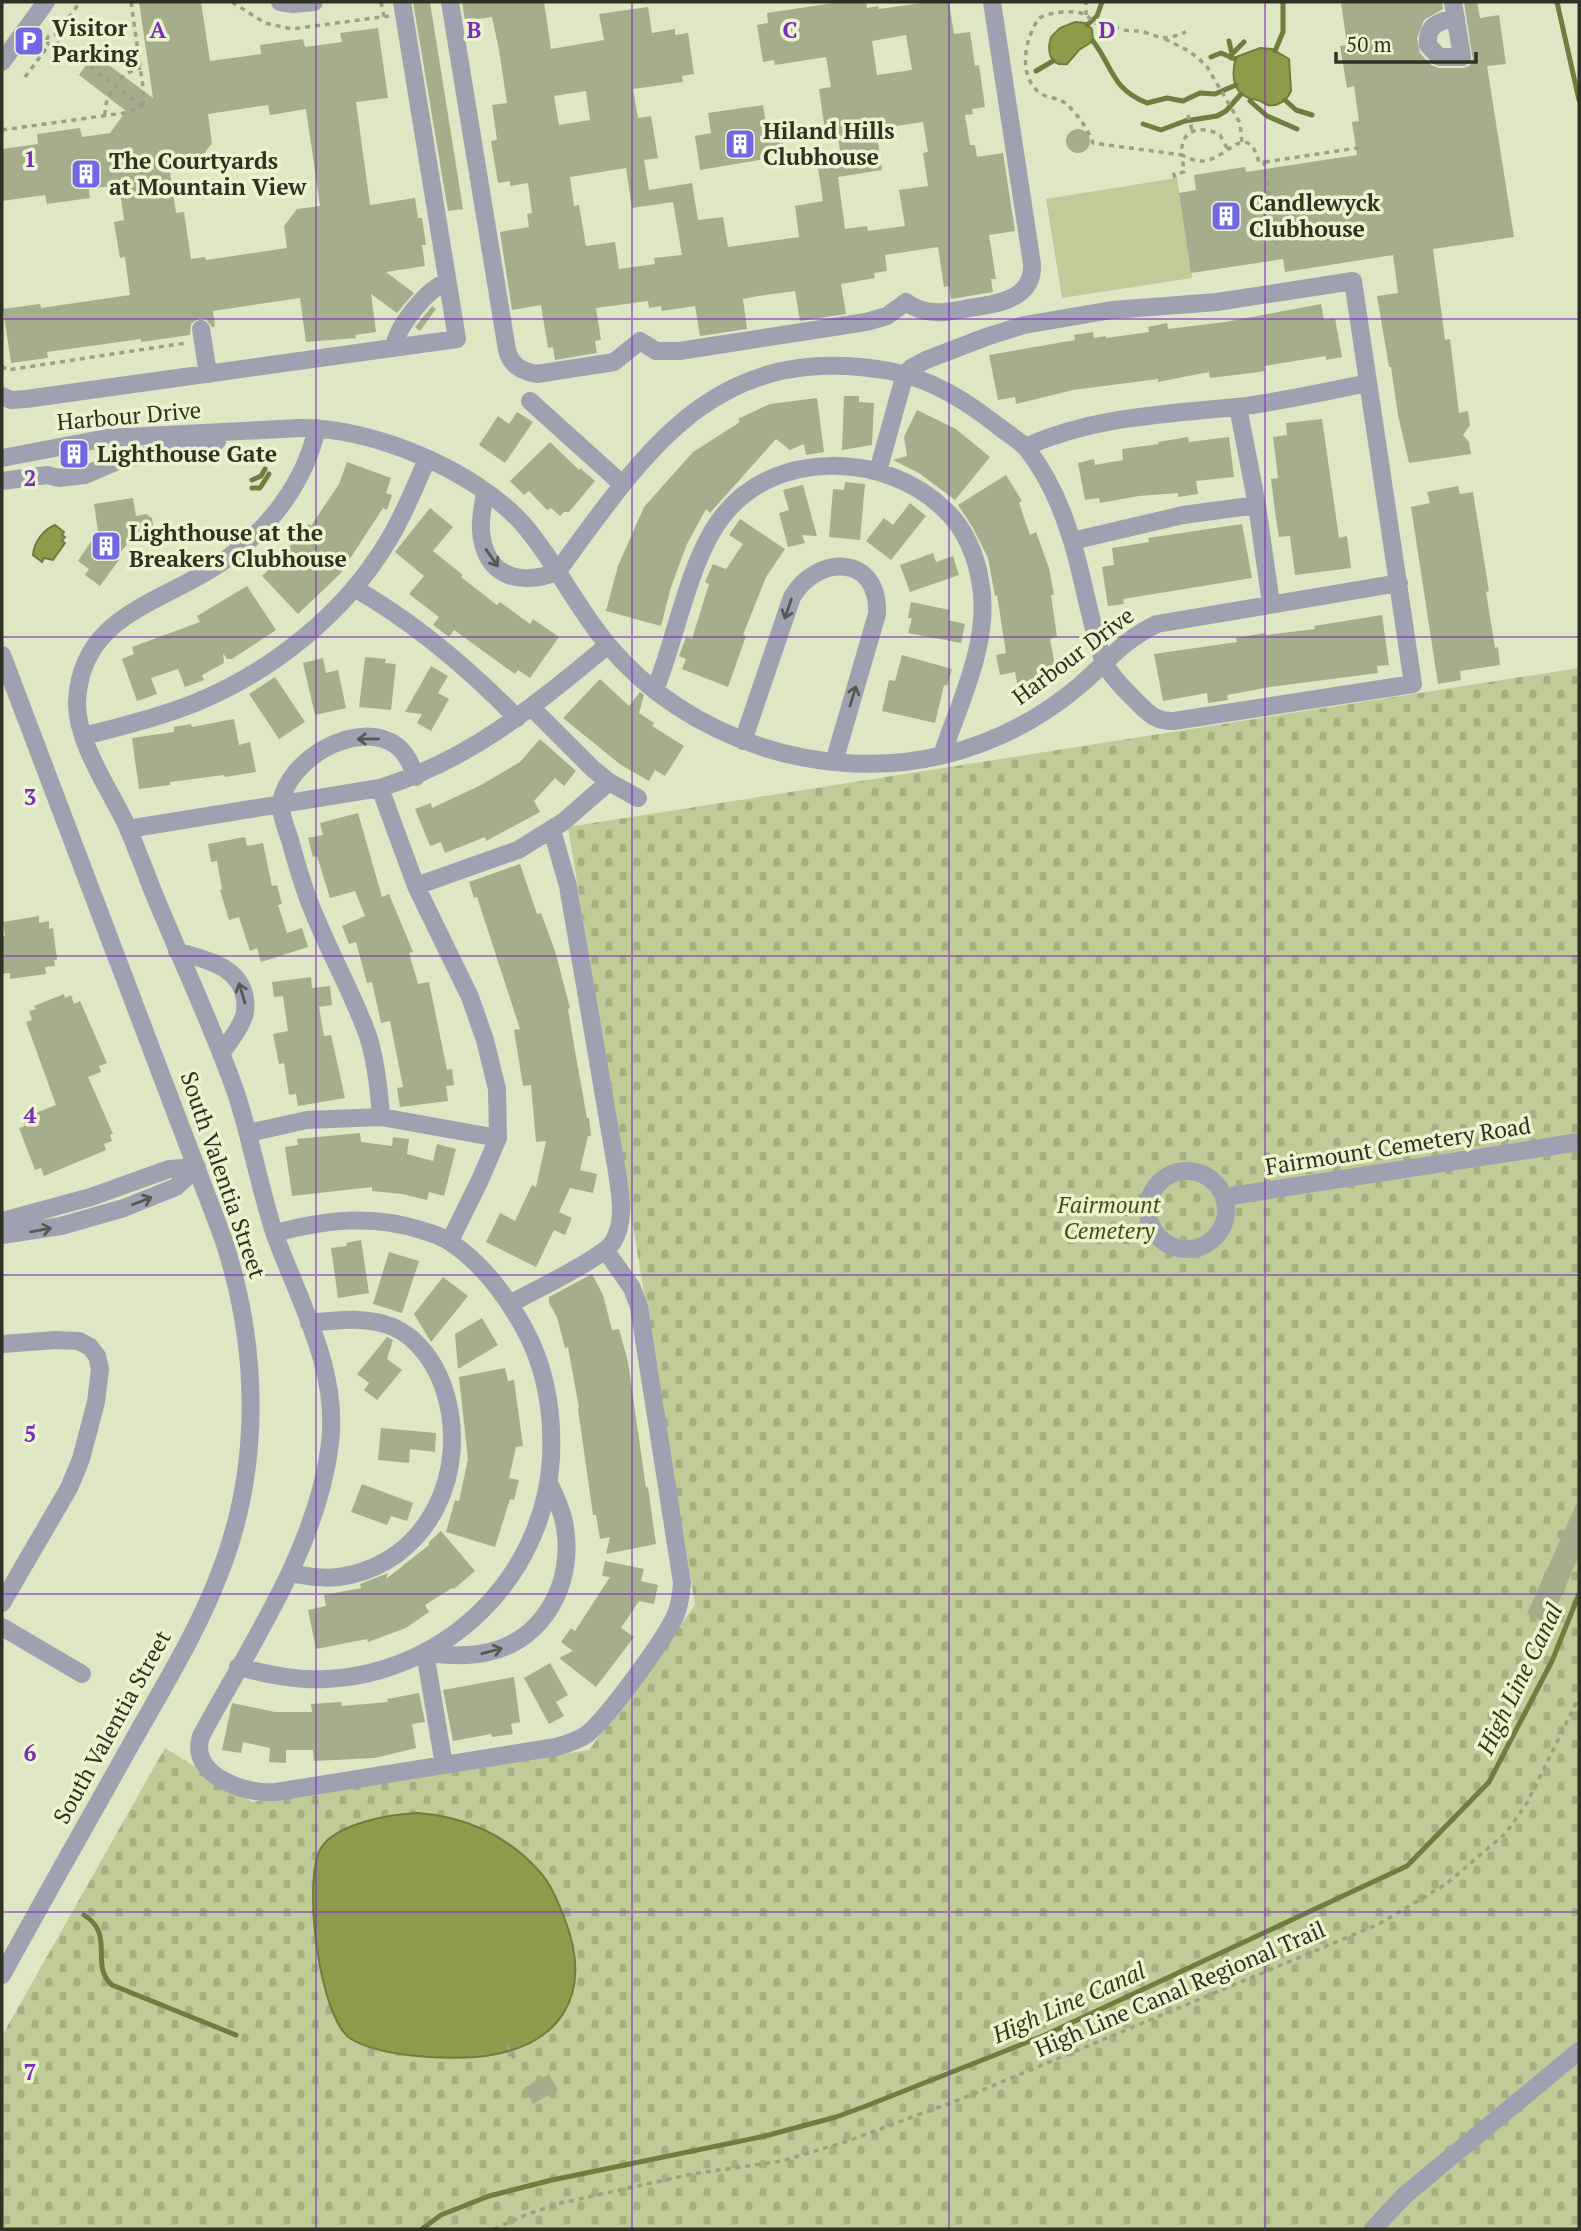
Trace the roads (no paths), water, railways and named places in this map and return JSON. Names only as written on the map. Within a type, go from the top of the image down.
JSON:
[{"type":"street","points":[[2,62],[46,2]]},
{"type":"street","points":[[280,2],[314,2]]},
{"type":"street","points":[[2,396],[11,400],[26,399],[457,339],[402,2]]},
{"type":"street","points":[[450,2],[507,351],[515,365],[537,374],[614,362],[640,341],[656,351],[688,350],[876,320],[891,314],[906,302],[923,311],[939,312],[998,304],[1019,295],[1031,278],[1031,264],[992,2]]},
{"type":"street","points":[[1454,10],[1462,57],[1439,57],[1428,45],[1428,34],[1433,26],[1454,10]]},
{"type":"street","points":[[485,493],[481,530],[483,545],[496,565],[510,576],[534,579],[557,572],[622,484],[682,420],[714,398],[741,384],[790,368],[821,365],[862,367],[905,374],[936,386],[961,400],[1025,447],[1051,489],[1072,541],[1104,661],[1122,686],[1149,714],[1164,722],[1413,684],[1353,281],[1217,302],[1112,310],[1024,325],[926,360],[905,374],[878,471]]},
{"type":"street","points":[[394,348],[397,333],[431,290],[447,282]]},
{"type":"street","points":[[202,335],[208,374]]},
{"type":"street","points":[[1025,447],[1064,432],[1107,421],[1238,407],[1368,383]]},
{"type":"street","points":[[530,401],[622,484]]},
{"type":"street","points":[[1238,407],[1257,505],[1271,604]]},
{"type":"street","points":[[317,428],[309,460],[297,482],[279,509],[251,540],[199,577],[126,615],[100,637],[88,659],[79,690],[78,715],[83,736],[128,829],[221,1054],[248,1133],[275,1233],[325,1373],[329,1399],[330,1441],[314,1510],[290,1573],[201,1736],[199,1746],[207,1769],[241,1788],[268,1793],[569,1744],[589,1733],[606,1714],[664,1635],[679,1605],[681,1575],[639,1307],[632,1287],[606,1251]]},
{"type":"street","name":"Harbour Drive","points":[[2,458],[93,439],[143,435],[317,428],[380,440],[427,459],[485,493],[522,524],[608,645],[655,690],[700,720],[743,741],[784,753],[834,762],[894,761],[942,755],[1004,734],[1038,715],[1079,686],[1132,636],[1157,624],[1399,583]]},
{"type":"street","name":"Harbour Drive","points":[[2,481],[47,475],[66,478],[87,465],[115,462],[262,431]]},
{"type":"street","points":[[43,451],[47,475],[55,469],[87,465],[93,439]]},
{"type":"street","points":[[83,736],[176,710],[236,683],[301,639],[354,588],[388,542],[427,459]]},
{"type":"street","points":[[655,690],[687,593],[706,546],[721,517],[733,503],[765,481],[799,470],[838,465],[878,471],[915,488],[946,510],[965,538],[981,582],[982,615],[975,657],[942,755]]},
{"type":"street","points":[[1072,541],[1183,515],[1257,505]]},
{"type":"street","points":[[743,741],[792,597],[798,588],[814,573],[840,566],[858,570],[867,577],[876,593],[877,604],[874,624],[834,762]]},
{"type":"street","points":[[354,588],[418,628],[609,782],[638,798]]},
{"type":"street","points":[[128,829],[281,806],[380,788],[416,777],[468,751],[524,713],[608,645]]},
{"type":"street","name":"South Valentia Street","points":[[2,655],[197,1167],[235,1277],[249,1353],[249,1437],[239,1513],[222,1567],[194,1629],[2,1975]]},
{"type":"street","points":[[381,1117],[376,1070],[368,1037],[308,900],[281,806],[286,786],[300,767],[323,748],[342,741],[381,738],[396,745],[407,756],[416,777]]},
{"type":"street","points":[[416,886],[518,850],[552,830],[609,782]]},
{"type":"street","points":[[380,788],[393,830],[416,886],[457,968],[481,1026],[497,1089],[498,1138],[450,1241]]},
{"type":"street","points":[[510,1304],[606,1251],[616,1235],[621,1215],[621,1198],[568,887],[552,830]]},
{"type":"street","points":[[177,951],[225,967],[240,983],[244,993],[245,1014],[221,1054]]},
{"type":"street","points":[[248,1133],[307,1120],[381,1117],[498,1138]]},
{"type":"street","name":"Fairmount Cemetery Road","points":[[1225,1197],[1579,1142]]},
{"type":"street","points":[[2,1221],[118,1189],[169,1169],[197,1167]]},
{"type":"street","points":[[2,1235],[45,1230],[80,1221],[176,1187],[197,1167]]},
{"type":"street","points":[[1183,1170],[1209,1176],[1219,1185],[1225,1197],[1225,1223],[1209,1243],[1197,1248],[1184,1249],[1160,1238],[1148,1215],[1153,1190],[1161,1180],[1183,1170]]},
{"type":"street","points":[[75,1202],[80,1221]]},
{"type":"street","points":[[238,1667],[287,1678],[326,1680],[362,1675],[425,1653],[467,1624],[503,1588],[532,1542],[549,1483],[551,1438],[547,1391],[535,1352],[510,1304],[480,1268],[450,1241],[403,1225],[376,1220],[331,1221],[275,1233]]},
{"type":"street","points":[[290,1573],[322,1578],[352,1574],[376,1565],[403,1548],[427,1522],[442,1497],[450,1470],[453,1443],[450,1410],[441,1380],[436,1368],[417,1345],[394,1328],[377,1322],[351,1320],[309,1323]]},
{"type":"street","points":[[2,1344],[79,1341],[90,1347],[97,1356],[100,1369],[96,1402],[77,1469],[69,1488],[2,1602]]},
{"type":"street","points":[[425,1653],[467,1655],[500,1649],[520,1640],[546,1615],[559,1590],[567,1553],[563,1518],[549,1483]]},
{"type":"street","points":[[2,1628],[82,1674]]},
{"type":"street","points":[[425,1653],[444,1765]]},
{"type":"street","points":[[1373,2229],[1405,2195],[1579,2051]]},
{"type":"waterway","points":[[1087,25],[1097,16],[1102,2]]},
{"type":"waterway","points":[[1275,51],[1283,32],[1283,2]]},
{"type":"waterway","name":"High Line Canal","points":[[1557,2],[1579,100]]},
{"type":"waterway","points":[[1093,41],[1114,77],[1126,91],[1147,103],[1167,98],[1183,101],[1200,93],[1215,94],[1236,85]]},
{"type":"waterway","points":[[1229,41],[1232,54]]},
{"type":"waterway","points":[[1231,58],[1244,42]]},
{"type":"waterway","points":[[1211,57],[1221,53],[1235,59]]},
{"type":"waterway","points":[[1036,71],[1053,61]]},
{"type":"waterway","points":[[1143,124],[1161,130],[1185,121],[1217,116],[1226,111],[1241,94]]},
{"type":"waterway","points":[[1285,100],[1296,110],[1312,115]]},
{"type":"waterway","points":[[1250,101],[1267,116],[1297,129]]},
{"type":"waterway","points":[[252,480],[261,476],[265,469]]},
{"type":"waterway","points":[[252,488],[260,488],[269,474]]},
{"type":"waterway","name":"High Line Canal","points":[[422,2229],[441,2215],[489,2196],[552,2180],[765,2136],[866,2106],[1043,2036],[1407,1866],[1489,1782],[1552,1661],[1579,1594]]},
{"type":"waterway","points":[[84,1915],[99,1932],[102,1968],[112,1985],[236,2035]]},
{"type":"tunnel","points":[[70,465],[82,464]]},
{"type":"place","name":"Visitor Parking","points":[[29,41]]},
{"type":"place","name":"Hiland Hills Clubhouse","points":[[740,144]]},
{"type":"place","name":"The Courtyards at Mountain View","points":[[86,174]]},
{"type":"place","name":"Candlewyck Clubhouse","points":[[1226,216]]},
{"type":"place","name":"Lighthouse Gate","points":[[74,454]]},
{"type":"place","name":"Lighthouse at the Breakers Clubhouse","points":[[106,546]]},
{"type":"park label","name":"Fairmount Cemetery","points":[[1109,1218]]}]
